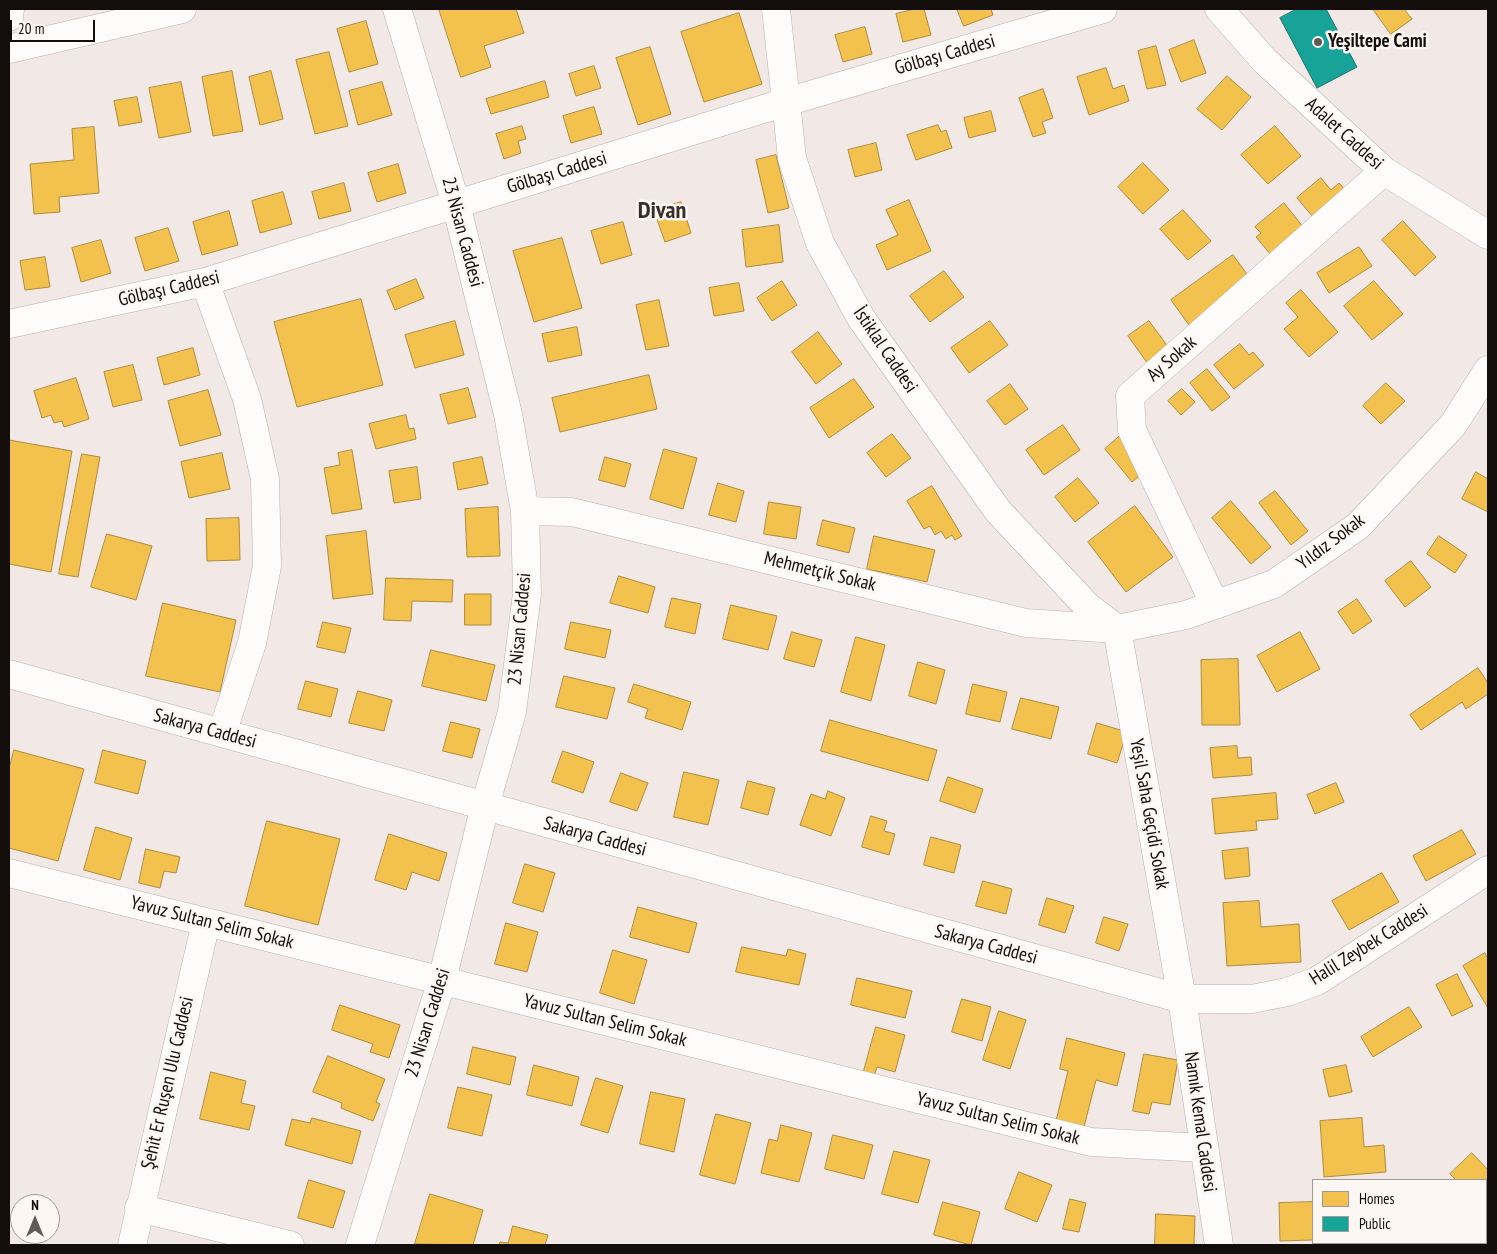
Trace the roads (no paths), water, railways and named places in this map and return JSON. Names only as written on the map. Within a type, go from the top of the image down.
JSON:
[{"type":"street","points":[[9,17],[10,9]]},
{"type":"street","points":[[9,49],[182,9]]},
{"type":"street","name":"23 Nisan Caddesi","points":[[360,1245],[442,980],[485,806],[512,712],[527,594],[525,511],[508,414],[456,204],[397,9]]},
{"type":"street","name":"İstiklal Caddesi","points":[[776,9],[792,158],[820,243],[861,318],[998,511],[1087,606],[1117,629]]},
{"type":"street","name":"Gölbaşı Caddesi","points":[[9,324],[205,282],[786,102],[1103,9]]},
{"type":"street","name":"Adalet Caddesi","points":[[1219,9],[1265,61],[1384,171],[1488,235]]},
{"type":"street","name":"Ay Sokak","points":[[1214,605],[1132,430],[1130,396],[1384,171]]},
{"type":"street","points":[[205,282],[247,399],[265,480],[267,566],[252,643],[222,734]]},
{"type":"street","name":"Yıldız Sokak","points":[[1117,629],[1186,615],[1274,584],[1358,526],[1453,425],[1488,370]]},
{"type":"street","name":"Mehmetçik Sokak","points":[[525,511],[572,512],[1026,623],[1117,629]]},
{"type":"street","name":"Yeşil Saha Geçidi Sokak","points":[[1117,629],[1182,999]]},
{"type":"street","name":"Sakarya Caddesi","points":[[9,674],[1182,999]]},
{"type":"street","name":"Halil Zeybek Caddesi","points":[[1182,999],[1252,999],[1288,992],[1317,981],[1488,870]]},
{"type":"street","name":"Yavuz Sultan Selim Sokak","points":[[9,873],[1090,1142],[1204,1148]]},
{"type":"street","name":"Şehit Er Ruşen Ulu Caddesi","points":[[132,1245],[206,922]]},
{"type":"street","name":"Namık Kemal Caddesi","points":[[1182,999],[1219,1245]]},
{"type":"street","points":[[139,1208],[290,1245]]},
{"type":"place","name":"Yeşiltepe Cami","points":[[1318,42]]},
{"type":"district","name":"Divan","points":[[662,211]]}]
